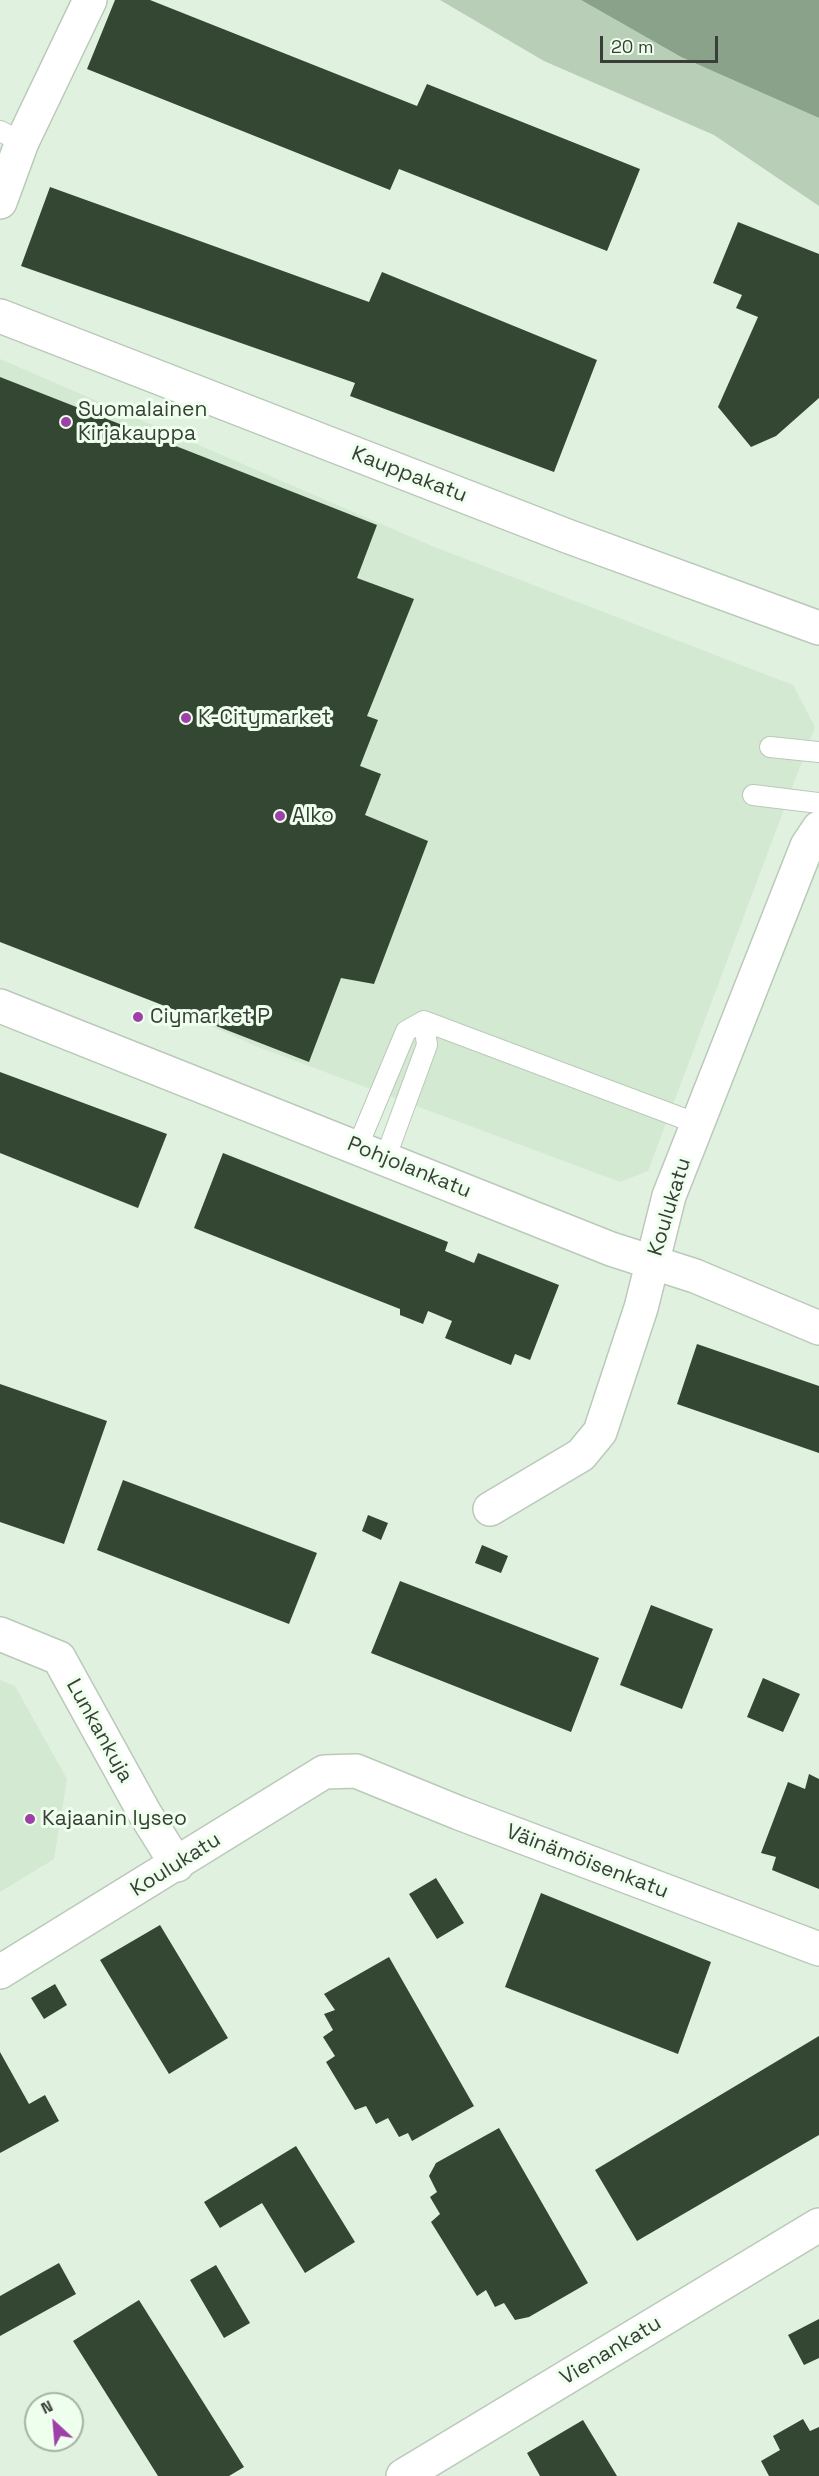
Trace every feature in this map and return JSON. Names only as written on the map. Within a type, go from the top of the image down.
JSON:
[{"type":"street","points":[[0,202],[11,137],[90,0]]},
{"type":"street","name":"Kauppakatu","points":[[0,316],[567,536],[819,628]]},
{"type":"street","name":"Koulukatu","points":[[490,1509],[581,1455],[600,1432],[641,1308],[669,1196],[807,846],[819,828]]},
{"type":"street","name":"Pohjolankatu","points":[[0,1006],[652,1263],[695,1276],[819,1328]]},
{"type":"street","name":"Lunkankuja","points":[[0,1634],[59,1658],[144,1812],[177,1865]]},
{"type":"street","name":"Koulukatu","points":[[0,1972],[177,1865],[324,1772],[356,1771]]},
{"type":"street","name":"Väinämöisenkatu","points":[[356,1771],[459,1813],[819,1949]]},
{"type":"street","name":"Vienankatu","points":[[403,2476],[819,2225]]},
{"type":"lane","points":[[770,747],[819,752]]},
{"type":"lane","points":[[753,795],[819,802]]},
{"type":"lane","points":[[371,1153],[406,1031],[424,1021],[698,1124]]},
{"type":"lane","points":[[371,1153],[427,1045],[424,1021]]},
{"type":"shaded area","points":[[440,0],[581,0],[681,57],[819,118],[819,206],[714,135],[544,61]]},
{"type":"shaded area","points":[[581,0],[819,0],[819,118],[681,57]]},
{"type":"shaded area","points":[[0,359],[432,546],[793,685],[815,727],[648,1171],[620,1182],[258,1047],[0,932]]},
{"type":"shaded area","name":"Kajaanin lyseo","points":[[0,1680],[15,1686],[67,1779],[54,1859],[0,1892]]},
{"type":"building","points":[[115,0],[150,0],[417,106],[427,84],[640,169],[607,251],[399,169],[390,190],[87,69]]},
{"type":"building","points":[[50,187],[369,302],[382,272],[597,360],[554,472],[350,396],[355,383],[21,266]]},
{"type":"building","points":[[738,222],[819,254],[819,398],[776,436],[751,447],[718,407],[758,317],[736,308],[742,295],[713,283]]},
{"type":"building","name":"K-Citymarket","points":[[0,377],[377,525],[357,578],[414,599],[367,716],[378,720],[360,766],[381,774],[365,815],[428,841],[374,984],[341,978],[309,1062],[0,942]]},
{"type":"building","points":[[0,1072],[167,1134],[138,1208],[0,1153]]},
{"type":"building","points":[[223,1153],[448,1242],[445,1251],[474,1263],[478,1253],[559,1285],[530,1360],[515,1354],[511,1365],[445,1338],[452,1321],[428,1311],[423,1324],[400,1315],[400,1309],[194,1228]]},
{"type":"building","points":[[697,1344],[819,1386],[819,1453],[677,1404]]},
{"type":"building","points":[[0,1384],[107,1421],[64,1544],[0,1522]]},
{"type":"building","points":[[123,1480],[317,1553],[289,1624],[97,1550]]},
{"type":"building","points":[[368,1515],[388,1523],[381,1540],[362,1531]]},
{"type":"building","points":[[482,1545],[508,1556],[501,1573],[475,1563]]},
{"type":"building","points":[[400,1581],[599,1658],[571,1732],[371,1653]]},
{"type":"building","points":[[651,1605],[713,1629],[682,1709],[620,1685]]},
{"type":"building","points":[[763,1678],[800,1694],[783,1732],[747,1717]]},
{"type":"building","points":[[809,1774],[819,1779],[819,1889],[772,1870],[776,1857],[761,1853],[788,1782],[805,1789]]},
{"type":"building","points":[[436,1878],[464,1923],[437,1939],[409,1894]]},
{"type":"building","points":[[541,1893],[711,1962],[678,2054],[505,1987]]},
{"type":"building","points":[[160,1925],[228,2038],[169,2074],[100,1960]]},
{"type":"building","points":[[389,1957],[474,2106],[412,2141],[408,2133],[399,2137],[388,2118],[376,2124],[366,2106],[355,2110],[326,2062],[335,2056],[323,2037],[333,2030],[324,2014],[335,2010],[324,1994]]},
{"type":"building","points":[[55,1984],[67,2005],[44,2019],[31,1998]]},
{"type":"building","points":[[819,2036],[819,2135],[637,2241],[595,2170]]},
{"type":"building","points":[[0,2052],[29,2104],[45,2095],[59,2121],[0,2153]]},
{"type":"building","points":[[499,2128],[588,2283],[529,2317],[515,2320],[504,2303],[495,2307],[486,2290],[477,2296],[431,2222],[440,2214],[430,2197],[437,2192],[429,2176],[436,2163]]},
{"type":"building","points":[[296,2146],[355,2242],[305,2273],[262,2203],[220,2228],[204,2202]]},
{"type":"building","points":[[59,2263],[76,2294],[0,2336],[0,2296]]},
{"type":"building","points":[[216,2265],[250,2323],[224,2338],[190,2280]]},
{"type":"building","points":[[139,2300],[244,2467],[229,2476],[158,2476],[73,2341]]},
{"type":"building","points":[[819,2319],[819,2358],[804,2365],[788,2335]]},
{"type":"building","points":[[803,2419],[810,2431],[819,2427],[819,2476],[769,2476],[761,2461],[780,2450],[773,2436]]},
{"type":"building","points":[[583,2420],[617,2476],[540,2476],[527,2453]]},
{"type":"place","name":"Suomalainen Kirjakauppa","points":[[66,422]]},
{"type":"place","name":"K-Citymarket","points":[[186,718]]},
{"type":"place","name":"Alko","points":[[280,816]]},
{"type":"place","name":"Ciymarket P","points":[[138,1017]]},
{"type":"place","name":"Kajaanin lyseo","points":[[30,1819]]}]
